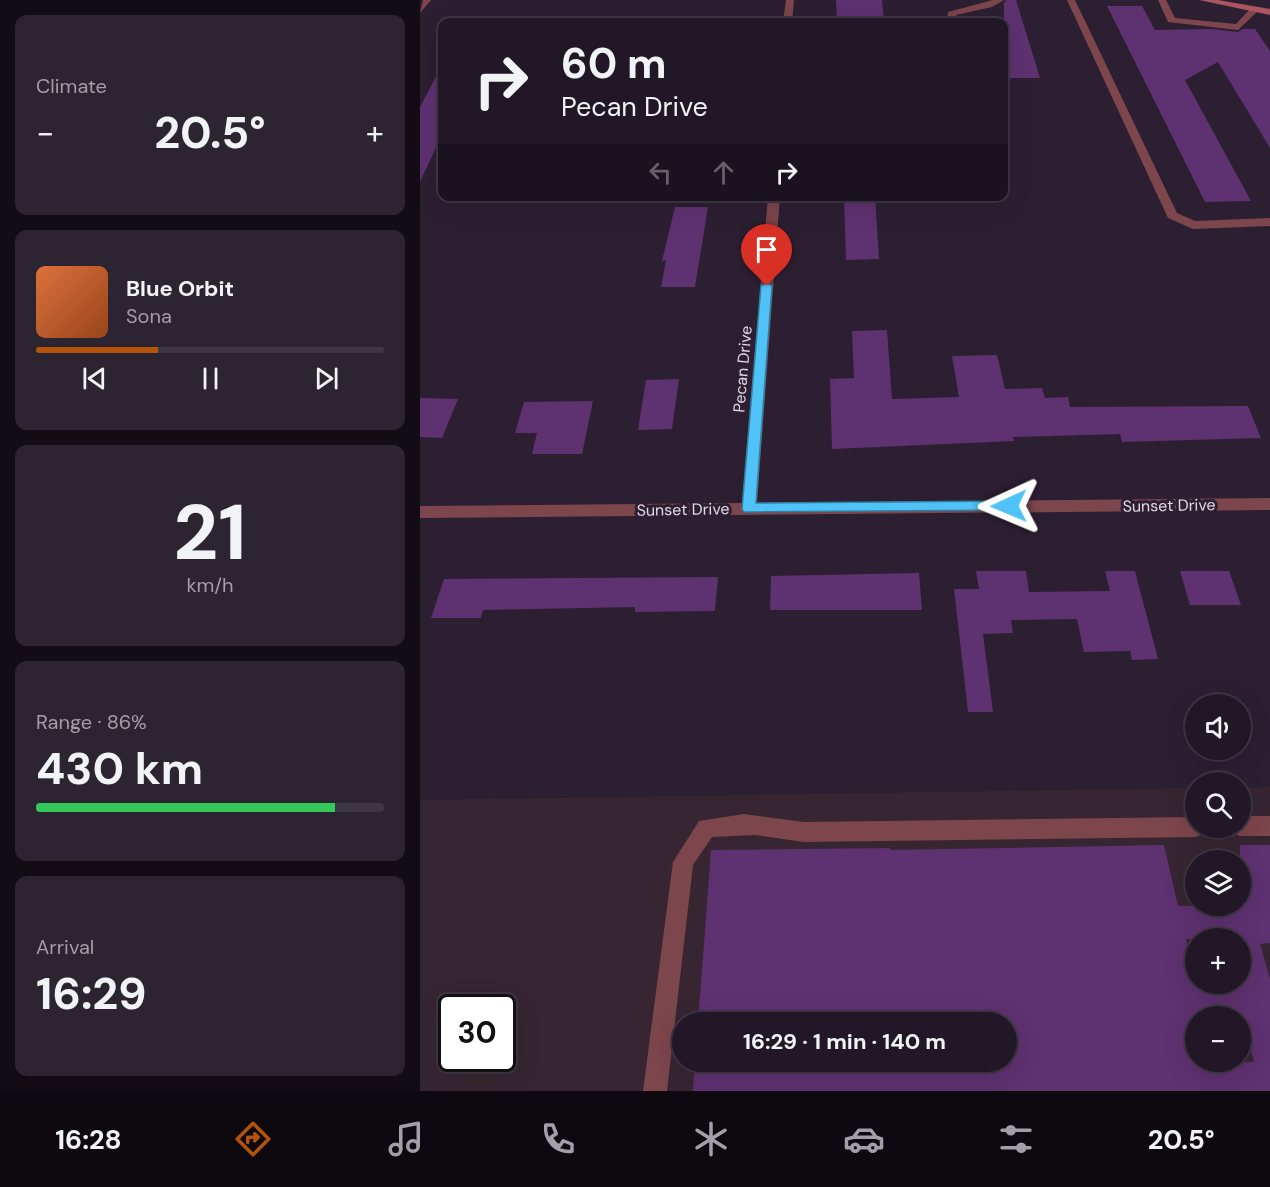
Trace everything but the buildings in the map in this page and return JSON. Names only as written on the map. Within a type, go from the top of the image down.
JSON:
[{"type":"main road","points":[[1203,0],[1270,12]]},
{"type":"street","points":[[420,10],[427,0]]},
{"type":"street","points":[[788,18],[790,0]]},
{"type":"street","points":[[952,18],[951,14],[961,8],[993,4],[1000,0]]},
{"type":"street","points":[[1071,0],[1172,215],[1193,225],[1270,222]]},
{"type":"street","points":[[1162,0],[1171,20],[1195,24],[1238,27],[1255,9]]},
{"type":"street","name":"Pecan Drive","points":[[749,509],[774,201]]},
{"type":"street","name":"Sunset Drive","points":[[420,512],[1270,504]]},
{"type":"street","points":[[655,1091],[683,862],[706,828],[732,823],[761,823],[804,832],[1185,827]]},
{"type":"street","points":[[1251,826],[1270,826]]},
{"type":"shaded area","points":[[1270,787],[1270,1091],[420,1091],[420,800],[1185,788],[1185,838],[1251,838],[1251,788]]},
{"type":"route","points":[[767,286],[749,509],[1009,506]]}]
